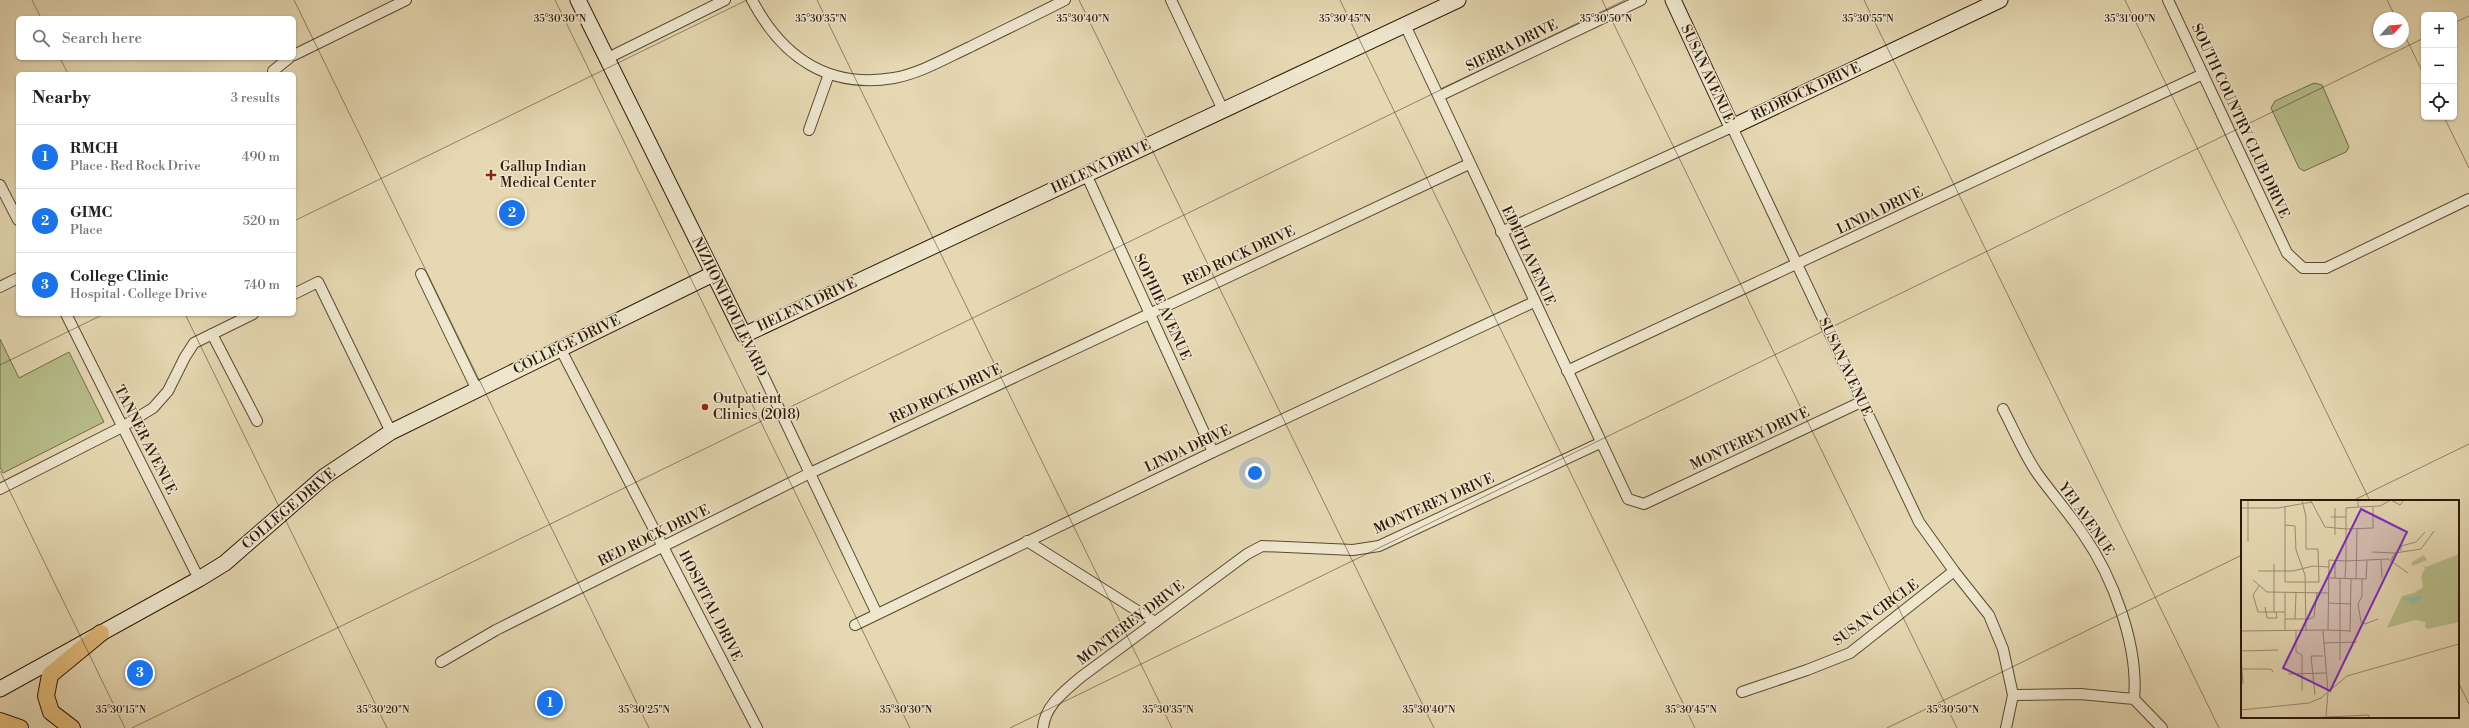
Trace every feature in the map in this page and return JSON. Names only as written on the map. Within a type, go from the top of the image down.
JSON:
[{"type":"main road","name":"NIZHONI BOULEVARD","points":[[578,0],[744,335]]},
{"type":"main road","name":"HELENA DRIVE","points":[[744,335],[1458,0]]},
{"type":"main road","name":"SUSAN AVENUE","points":[[1673,0],[1732,127]]},
{"type":"main road","name":"REDROCK DRIVE","points":[[1732,127],[2000,0]]},
{"type":"main road","name":"COLLEGE DRIVE","points":[[0,689],[199,579],[225,563],[325,476],[391,432],[713,274]]},
{"type":"main road","points":[[72,728],[51,712],[46,696],[50,675],[101,633]]},
{"type":"main road","points":[[0,721],[20,728]]},
{"type":"street","points":[[296,54],[406,0]]},
{"type":"street","points":[[606,59],[725,0]]},
{"type":"street","points":[[752,0],[765,24],[795,57],[829,74],[865,80],[895,78],[935,64],[1065,0]]},
{"type":"street","points":[[1171,0],[1223,110]]},
{"type":"street","name":"SIERRA DRIVE","points":[[1439,96],[1641,0]]},
{"type":"street","name":"SOUTH COUNTRY CLUB DRIVE","points":[[2168,0],[2287,253],[2303,268],[2326,268],[2469,199]]},
{"type":"street","name":"EDITH AVENUE","points":[[1405,25],[1600,443],[1628,499]]},
{"type":"street","points":[[273,72],[287,60]]},
{"type":"street","points":[[809,130],[829,74]]},
{"type":"street","name":"LINDA DRIVE","points":[[1567,371],[1798,265],[2203,74]]},
{"type":"street","name":"REDROCK DRIVE","points":[[1501,232],[1732,127]]},
{"type":"street","name":"SUSAN AVENUE","points":[[1732,127],[1919,522],[1954,571],[1989,615],[2003,649],[2013,695],[2006,728]]},
{"type":"street","name":"RED ROCK DRIVE","points":[[441,662],[496,630],[808,474],[1469,164]]},
{"type":"street","name":"SOPHIE AVENUE","points":[[1086,174],[1213,452]]},
{"type":"street","points":[[0,184],[16,216]]},
{"type":"street","points":[[421,274],[477,390]]},
{"type":"street","points":[[0,287],[16,279]]},
{"type":"street","points":[[296,293],[318,282],[391,432]]},
{"type":"street","name":"LINDA DRIVE","points":[[855,625],[1213,452],[1534,302]]},
{"type":"street","name":"TANNER AVENUE","points":[[67,316],[199,579]]},
{"type":"street","points":[[0,489],[122,427],[153,408],[168,391],[185,356],[194,343],[249,316]]},
{"type":"street","points":[[212,334],[257,421]]},
{"type":"street","name":"NIZHONI BOULEVARD","points":[[744,335],[808,474],[877,614]]},
{"type":"street","name":"HOSPITAL DRIVE","points":[[560,348],[757,728]]},
{"type":"street","name":"MONTEREY DRIVE","points":[[1628,499],[1644,504],[1861,402]]},
{"type":"street","name":"YEI AVENUE","points":[[2003,409],[2036,472],[2083,534],[2106,573],[2124,621],[2136,680],[2134,699]]},
{"type":"street","name":"MONTEREY DRIVE","points":[[1043,728],[1044,720],[1057,698],[1081,677],[1247,554],[1262,546],[1353,550],[1379,546],[1600,443]]},
{"type":"street","points":[[1027,541],[1155,622]]},
{"type":"street","name":"SUSAN CIRCLE","points":[[1742,692],[1807,670],[1850,653],[1954,571]]},
{"type":"street","points":[[2013,695],[2080,694],[2134,699],[2162,728]]},
{"type":"green space","points":[[2314,83],[2322,85],[2349,147],[2346,152],[2304,171],[2299,168],[2271,108],[2275,101]]},
{"type":"green space","points":[[0,339],[19,378],[69,352],[104,422],[3,473],[0,467]]},
{"type":"place","name":"Gallup Indian Medical Center","points":[[491,175]]},
{"type":"place","name":"GIMC","points":[[512,213]]},
{"type":"place","name":"Outpatient Clinics (2018)","points":[[705,407]]},
{"type":"place","name":"College Clinic","points":[[140,673]]},
{"type":"place","name":"RMCH","points":[[550,703]]}]
